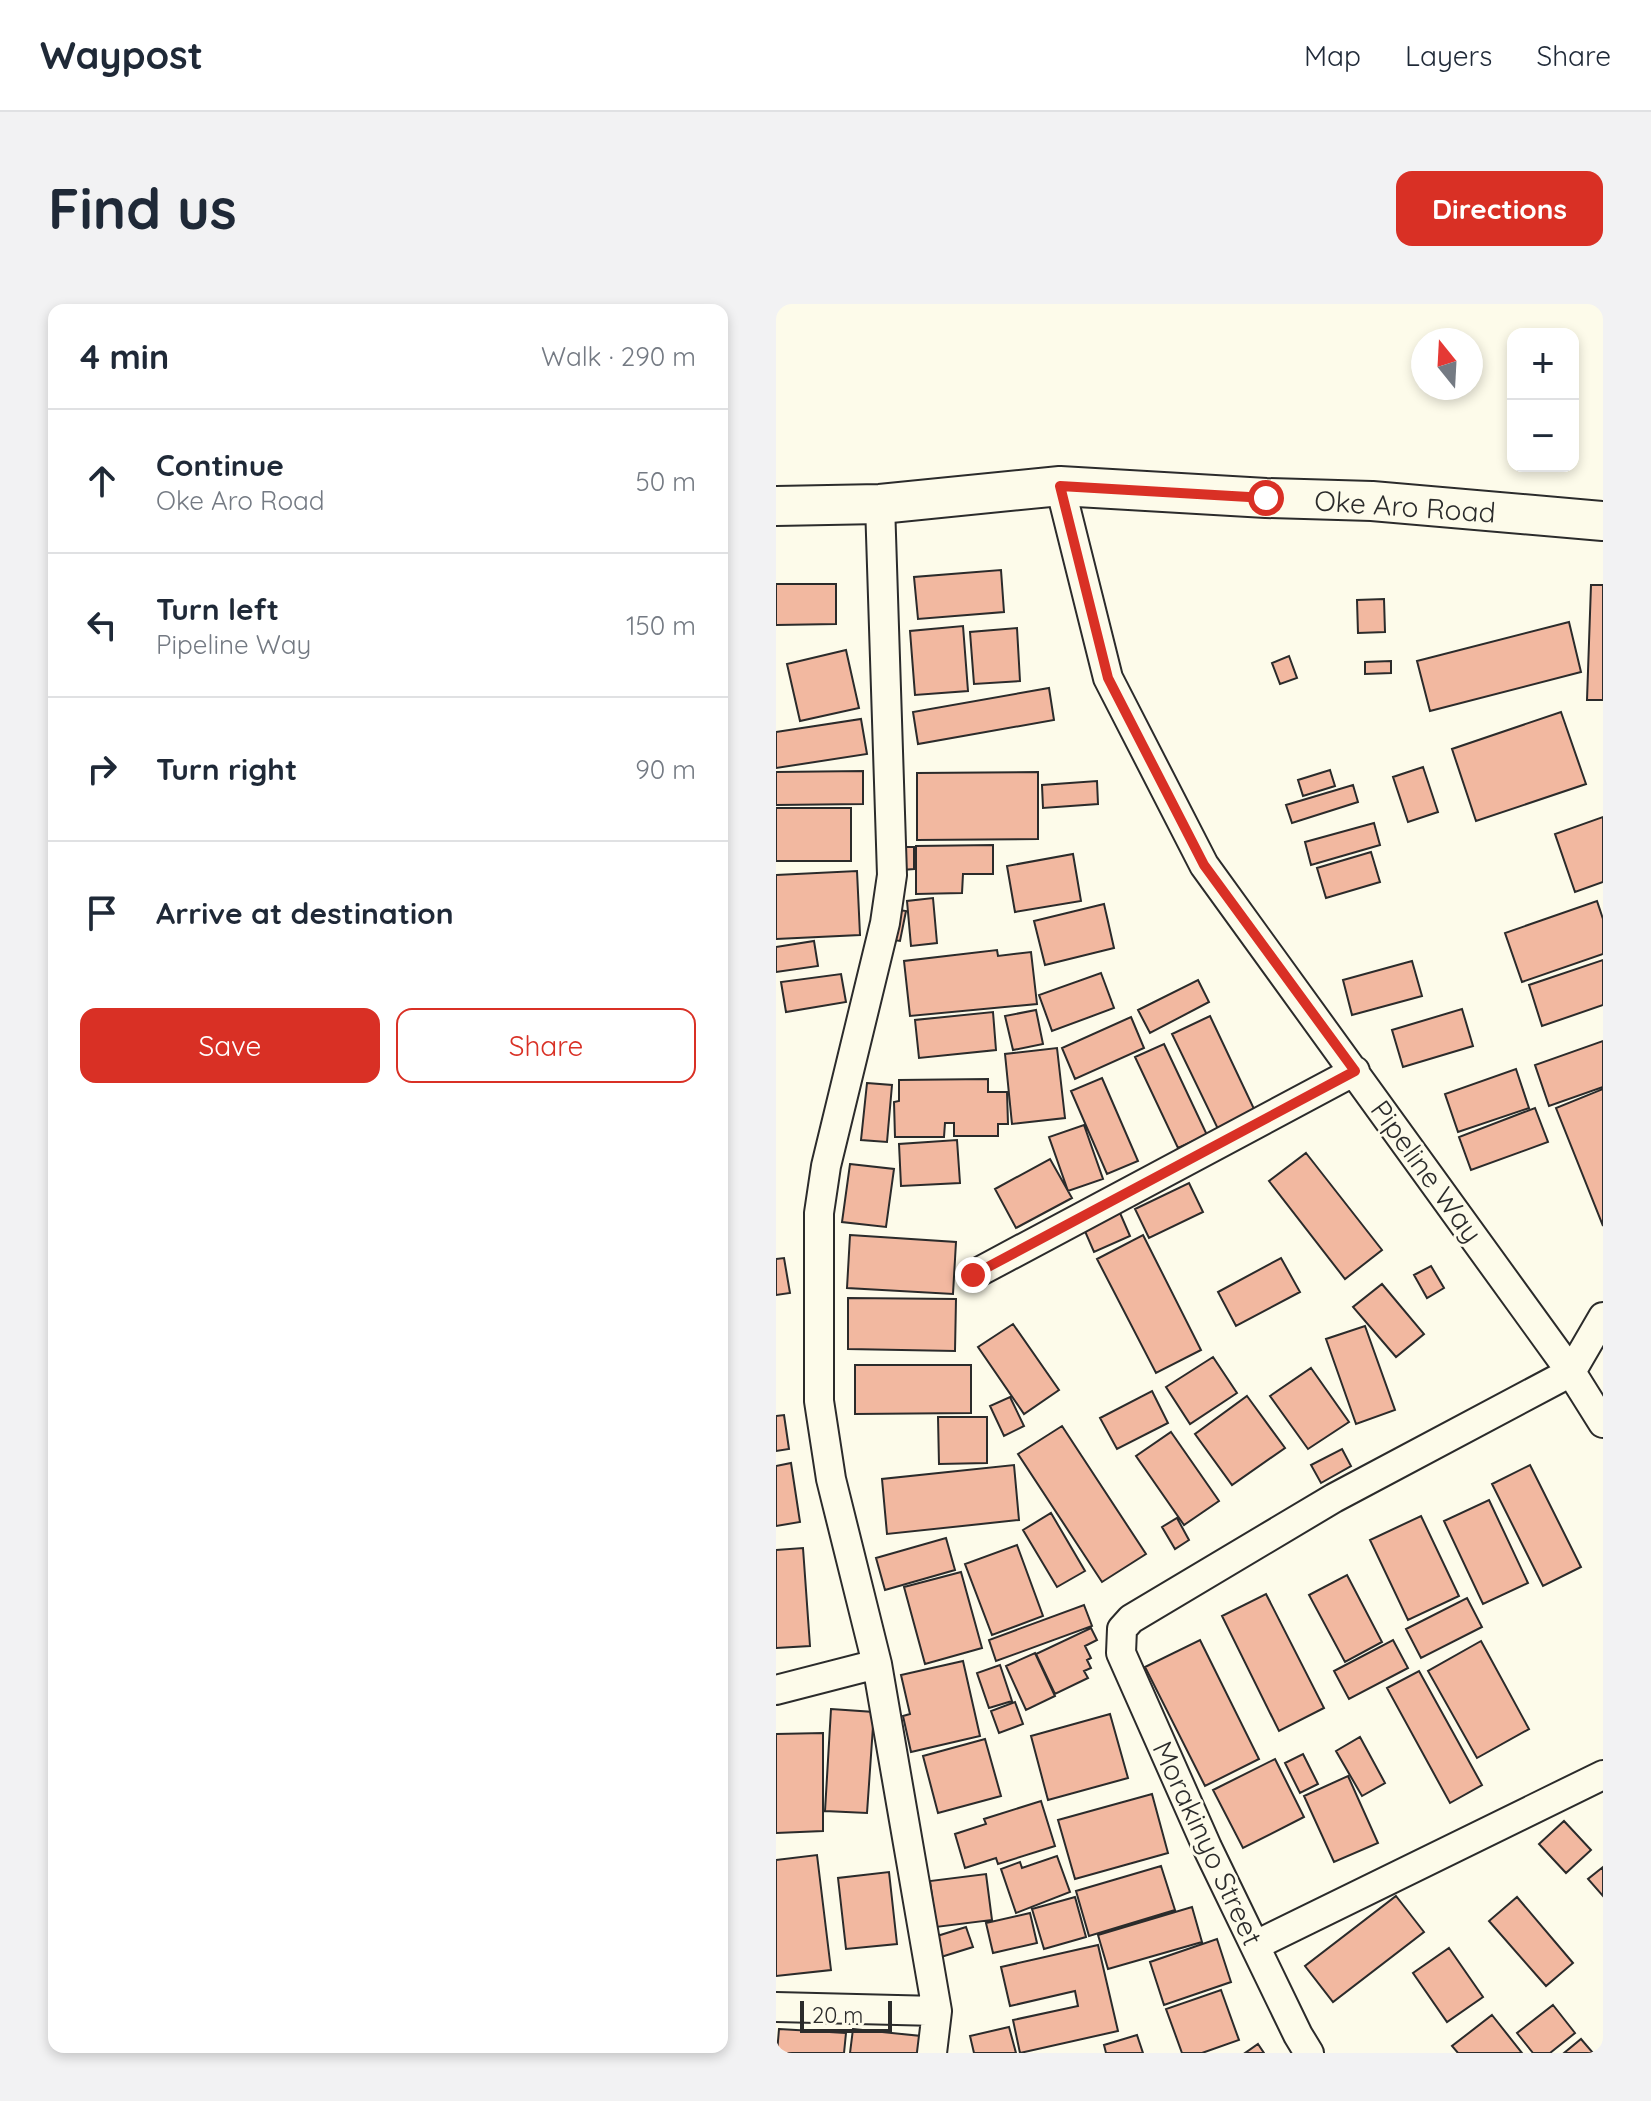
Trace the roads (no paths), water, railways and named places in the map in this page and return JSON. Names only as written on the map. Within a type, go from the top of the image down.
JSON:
[{"type":"main road","name":"Oke Aro Road","points":[[776,506],[880,504],[1060,486],[1372,501],[1603,521]]},
{"type":"street","name":"Pipeline Way","points":[[1060,486],[1108,678],[1204,865],[1571,1372],[1603,1423]]},
{"type":"street","points":[[880,504],[892,875],[885,923],[826,1166],[819,1213],[819,1401],[824,1442],[877,1664],[937,2011],[932,2053]]},
{"type":"street","points":[[973,1275],[1355,1071]]},
{"type":"street","points":[[1571,1372],[1603,1317]]},
{"type":"street","name":"Morakinyo Street","points":[[1309,2053],[1207,1847],[1121,1653],[1122,1629],[1131,1619],[1334,1498],[1571,1372]]},
{"type":"street","points":[[776,1690],[877,1664]]},
{"type":"street","points":[[1256,1945],[1603,1775]]},
{"type":"street","points":[[776,2007],[937,2011]]}]
